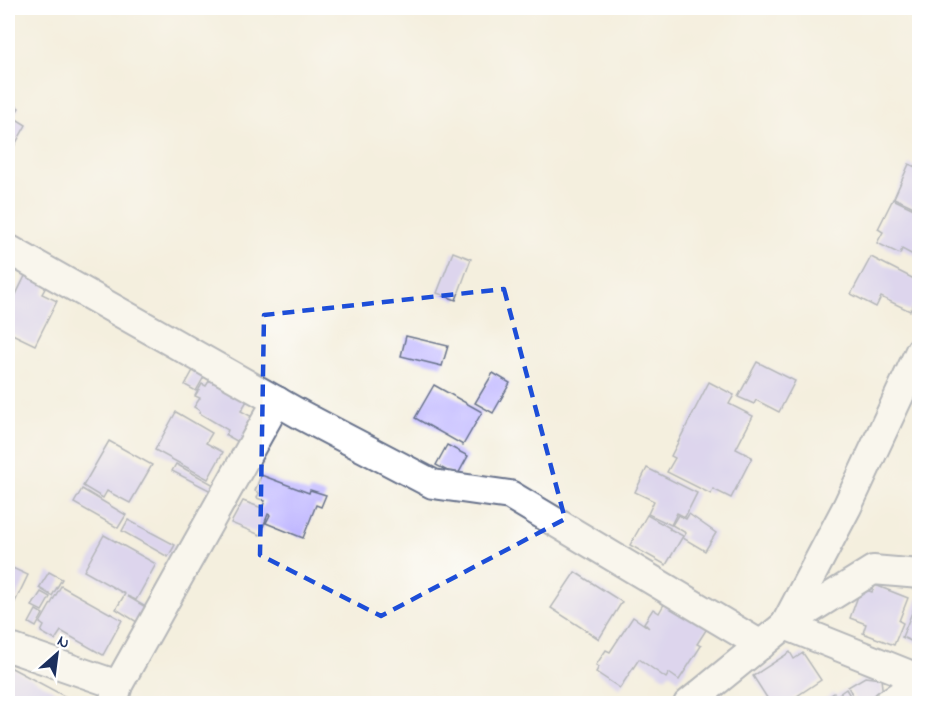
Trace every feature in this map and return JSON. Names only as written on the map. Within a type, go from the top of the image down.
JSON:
[{"type":"street","points":[[8,249],[303,416],[433,484],[510,495],[761,645]]},
{"type":"street","points":[[785,625],[847,507],[920,351]]},
{"type":"street","points":[[8,647],[116,694],[278,401]]},
{"type":"street","points":[[688,704],[785,625],[873,570],[920,574]]},
{"type":"street","points":[[785,625],[920,681]]},
{"type":"street","points":[[887,704],[920,681]]},
{"type":"highlighted area","points":[[504,289],[565,519],[381,616],[260,555],[264,315]]},
{"type":"building","points":[[8,101],[19,108],[13,117],[26,125],[12,150],[8,148]]},
{"type":"building","points":[[909,164],[920,169],[918,209],[894,198]]},
{"type":"building","points":[[893,199],[920,212],[920,252],[918,251],[915,256],[902,249],[900,254],[877,243],[883,232],[878,229]]},
{"type":"building","points":[[453,252],[471,259],[456,300],[437,293]]},
{"type":"building","points":[[871,257],[920,282],[920,292],[910,311],[881,297],[876,307],[851,294]]},
{"type":"building","points":[[26,274],[47,285],[42,294],[57,301],[35,345],[8,332],[8,311]]},
{"type":"building","points":[[406,336],[448,346],[442,366],[401,356]]},
{"type":"building","points":[[757,362],[795,381],[779,412],[756,400],[754,404],[738,397]]},
{"type":"building","points":[[195,367],[206,373],[196,391],[185,385]]},
{"type":"building","points":[[493,373],[510,383],[493,413],[475,403]]},
{"type":"building","points":[[211,378],[248,399],[241,411],[256,419],[242,444],[226,435],[228,430],[199,413],[200,411],[194,407],[200,398],[195,396],[202,384],[206,386]]},
{"type":"building","points":[[709,382],[734,395],[729,404],[753,416],[736,449],[752,457],[731,498],[713,489],[711,494],[667,472],[675,458],[671,456]]},
{"type":"building","points":[[434,385],[482,412],[463,445],[415,418]]},
{"type":"building","points":[[176,412],[212,433],[206,443],[223,452],[208,479],[155,450]]},
{"type":"building","points":[[109,441],[152,465],[130,503],[107,491],[103,498],[83,486]]},
{"type":"building","points":[[447,445],[468,456],[457,476],[436,465]]},
{"type":"building","points":[[176,464],[216,486],[213,492],[172,471]]},
{"type":"building","points":[[647,468],[697,493],[685,517],[677,513],[671,525],[648,514],[654,501],[635,492]]},
{"type":"building","points":[[261,475],[309,493],[310,490],[326,495],[321,507],[316,505],[303,538],[266,523],[270,515],[268,514],[260,535],[231,523],[243,501],[262,508],[265,501],[257,498],[259,493],[255,491]]},
{"type":"building","points":[[82,489],[126,515],[118,528],[74,503]]},
{"type":"building","points":[[689,514],[716,533],[705,551],[683,538],[686,533],[672,525],[678,515],[686,519]]},
{"type":"building","points":[[647,515],[670,528],[669,530],[683,536],[666,565],[630,545]]},
{"type":"building","points":[[128,520],[175,545],[168,557],[122,531]]},
{"type":"building","points":[[104,535],[156,564],[136,600],[127,596],[149,609],[140,624],[116,609],[125,594],[84,571]]},
{"type":"building","points":[[8,566],[28,575],[13,606],[8,604]]},
{"type":"building","points":[[49,572],[62,579],[52,596],[39,588]]},
{"type":"building","points":[[575,572],[622,602],[599,639],[551,608]]},
{"type":"building","points":[[875,585],[908,598],[899,621],[903,623],[894,645],[863,633],[866,624],[850,618],[861,588],[872,592]]},
{"type":"building","points":[[61,586],[122,620],[103,655],[61,631],[55,640],[41,632],[44,626],[40,623]]},
{"type":"building","points":[[41,592],[50,597],[42,611],[32,606]]},
{"type":"building","points":[[918,598],[920,599],[920,645],[902,637]]},
{"type":"building","points":[[667,599],[708,627],[697,644],[701,646],[679,680],[669,673],[666,678],[639,659],[620,688],[596,672],[599,667],[596,665],[606,650],[610,652],[633,617],[649,628],[644,623],[653,609],[659,613]]},
{"type":"building","points":[[36,610],[43,614],[36,627],[29,623]]},
{"type":"building","points":[[790,652],[794,659],[803,653],[821,680],[785,704],[771,704],[753,676]]},
{"type":"building","points":[[8,666],[68,698],[65,704],[8,704]]},
{"type":"building","points":[[865,677],[881,679],[883,696],[872,704],[858,704],[848,687]]},
{"type":"building","points":[[846,689],[855,704],[817,704],[834,693],[836,696]]}]
